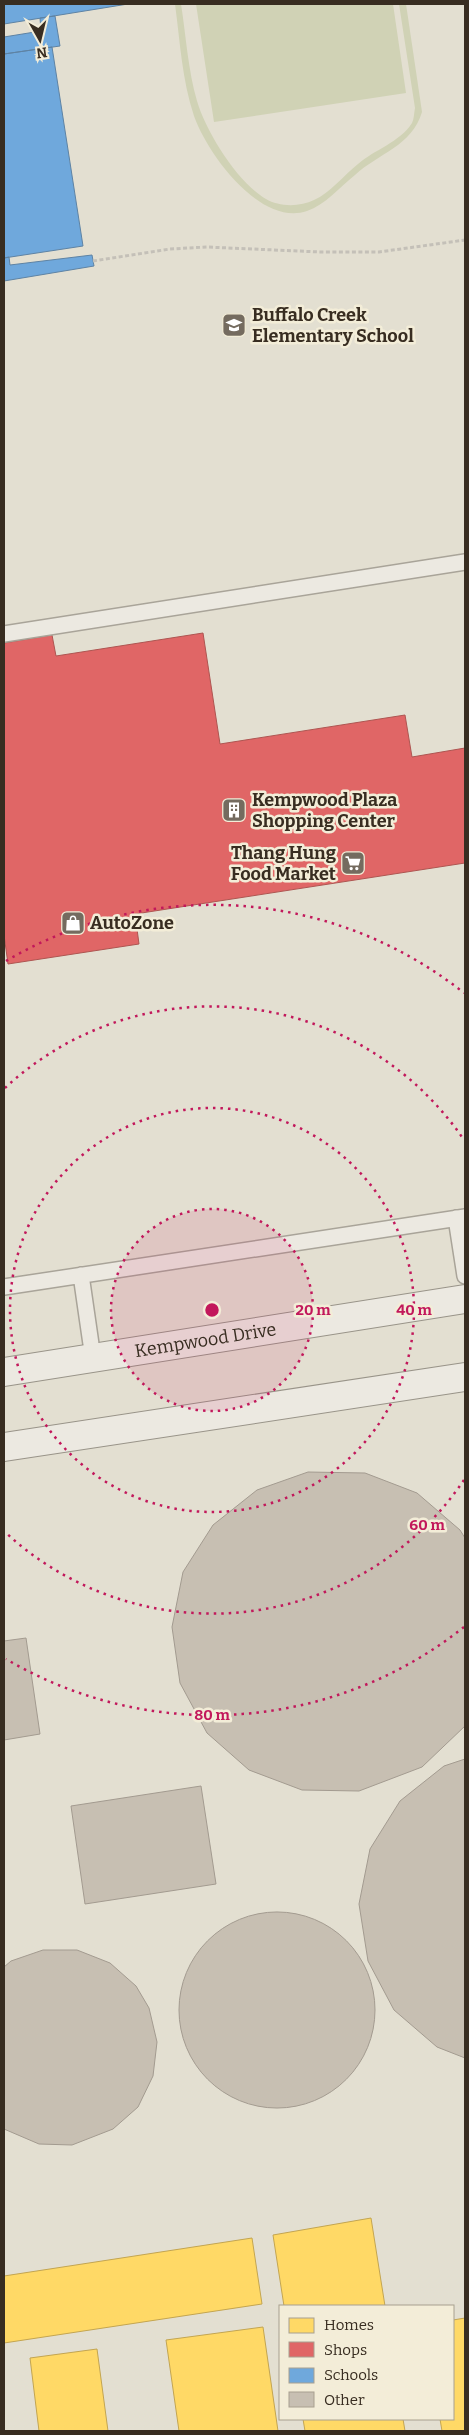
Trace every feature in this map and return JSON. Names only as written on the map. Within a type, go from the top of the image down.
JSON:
[{"type":"main road","name":"Kempwood Drive","points":[[4,1372],[465,1299]]},
{"type":"main road","points":[[4,1447],[465,1378]]},
{"type":"lane","points":[[4,634],[465,562]]},
{"type":"lane","points":[[4,1287],[461,1218],[465,1276]]},
{"type":"lane","points":[[81,1275],[93,1358]]},
{"type":"path","points":[[93,261],[194,248],[379,252],[465,240]]},
{"type":"green space","points":[[175,4],[181,4],[189,65],[201,113],[215,141],[234,169],[255,191],[271,202],[283,205],[296,205],[320,197],[364,159],[394,141],[412,123],[415,108],[399,4],[406,4],[422,112],[417,124],[403,141],[364,167],[314,208],[307,211],[289,213],[271,208],[254,198],[223,167],[201,131],[194,116],[187,89]]},
{"type":"green space","points":[[196,4],[393,4],[406,93],[214,122]]},
{"type":"building: Homes","points":[[371,2218],[385,2305],[284,2305],[273,2235]]},
{"type":"building: Homes","points":[[252,2238],[262,2304],[4,2343],[4,2276]]},
{"type":"building: Homes","points":[[465,2318],[465,2431],[442,2431],[440,2420],[454,2420],[454,2320]]},
{"type":"building: Homes","points":[[263,2327],[278,2431],[179,2431],[166,2340]]},
{"type":"building: Homes","points":[[97,2349],[108,2431],[39,2431],[30,2358]]},
{"type":"building: Homes","points":[[303,2420],[403,2420],[405,2431],[305,2431]]},
{"type":"building: Shops","name":"Kempwood Plaza Shopping Center","points":[[203,633],[220,744],[405,715],[412,757],[465,748],[465,863],[135,914],[139,944],[8,964],[4,935],[4,643],[52,635],[56,656]]},
{"type":"building: Schools","points":[[4,4],[128,4],[4,24]]},
{"type":"building: Schools","points":[[55,16],[60,46],[4,54],[4,37],[41,31],[40,18]]},
{"type":"building: Schools","points":[[52,47],[83,246],[4,258],[4,54]]},
{"type":"building: Schools","points":[[92,255],[94,266],[4,281],[4,258],[9,257],[10,265]]},
{"type":"building: Other","points":[[308,1472],[365,1473],[417,1493],[460,1530],[465,1538],[465,1726],[422,1767],[359,1791],[302,1790],[249,1770],[207,1733],[180,1683],[172,1627],[183,1572],[213,1525],[257,1490]]},
{"type":"building: Other","points":[[26,1638],[40,1734],[4,1740],[4,1641]]},
{"type":"building: Other","points":[[465,1759],[465,2058],[437,2047],[394,2010],[368,1961],[359,1904],[370,1849],[400,1801],[444,1766]]},
{"type":"building: Other","points":[[201,1786],[216,1884],[85,1904],[71,1806]]},
{"type":"building: Other","points":[[277,1912],[305,1916],[323,1924],[339,1934],[353,1948],[371,1982],[375,2010],[371,2038],[363,2056],[353,2072],[339,2086],[305,2104],[277,2108],[249,2104],[231,2096],[215,2086],[201,2072],[183,2038],[179,2010],[183,1982],[191,1964],[201,1948],[215,1934],[249,1916]]},
{"type":"building: Other","points":[[43,1950],[77,1950],[110,1963],[136,1986],[149,2008],[157,2042],[153,2076],[138,2107],[113,2129],[72,2145],[39,2144],[4,2129],[4,1967],[11,1961]]},
{"type":"place","name":"Buffalo Creek Elementary School","points":[[234,325]]},
{"type":"place","name":"Kempwood Plaza Shopping Center","points":[[234,810]]},
{"type":"place","name":"Thang Hung Food Market","points":[[353,863]]},
{"type":"place","name":"AutoZone","points":[[73,923]]}]
